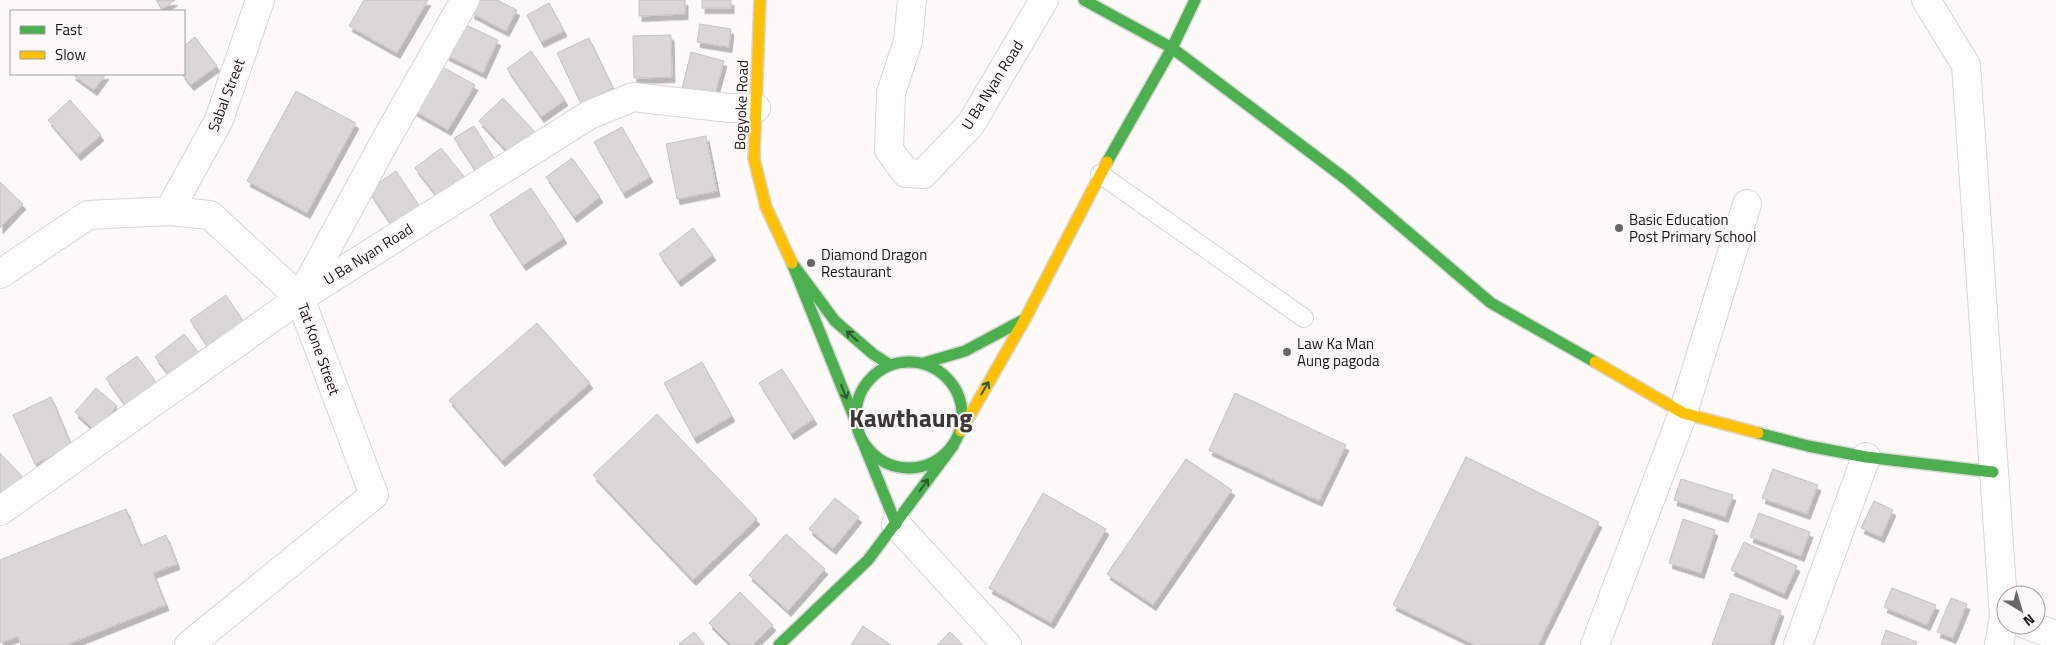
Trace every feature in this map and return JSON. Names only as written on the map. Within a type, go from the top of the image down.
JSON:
[{"type":"main road","name":"Bogyoke Road","points":[[760,0],[754,158],[766,207],[792,264],[862,440],[872,455],[888,465],[906,469],[924,466],[941,458],[953,446],[1025,319]]},
{"type":"main road","points":[[1084,0],[1172,48],[1346,180],[1491,303],[1683,413],[1781,439],[1866,457],[1993,472]]},
{"type":"main road","points":[[1025,319],[1100,174],[1172,48],[1195,0]]},
{"type":"main road","name":"Bogyoke Road","points":[[792,264],[835,321],[873,354],[890,365]]},
{"type":"main road","name":"Bogyoke Road","points":[[924,364],[964,351],[1025,319]]},
{"type":"main road","name":"Bogyoke Road","points":[[856,423],[856,404],[863,387],[875,373],[890,365],[907,361],[924,364],[940,370],[952,382],[960,397],[963,414],[961,431]]},
{"type":"main road","points":[[862,440],[896,524]]},
{"type":"main road","points":[[779,645],[868,560],[953,446]]},
{"type":"street","name":"Sabal Street","points":[[169,211],[220,120],[260,0]]},
{"type":"street","name":"Tat Kone Street","points":[[189,645],[374,495],[300,298],[384,143],[465,0]]},
{"type":"street","name":"U Ba Nyan Road","points":[[912,0],[908,41],[891,93],[889,150],[906,173],[923,174],[971,124],[1044,0]]},
{"type":"street","points":[[1926,0],[1966,65],[1993,472],[2008,585]]},
{"type":"street","name":"U Ba Nyan Road","points":[[0,511],[300,298],[589,115],[633,98],[729,108],[756,108]]},
{"type":"street","points":[[1595,645],[1683,413],[1747,204]]},
{"type":"street","points":[[0,274],[88,215],[169,211],[210,215],[300,298]]},
{"type":"street","points":[[1798,645],[1866,457]]},
{"type":"street","points":[[896,524],[1007,645]]},
{"type":"lane","points":[[1100,174],[1304,318]]},
{"type":"building","points":[[156,0],[175,0],[162,9]]},
{"type":"building","points":[[364,0],[428,0],[397,53],[349,26]]},
{"type":"building","points":[[477,0],[497,0],[517,10],[506,31],[471,13]]},
{"type":"building","points":[[639,0],[685,0],[685,14],[639,16]]},
{"type":"building","points":[[702,0],[731,0],[731,8],[702,8]]},
{"type":"building","points":[[549,3],[564,31],[541,42],[527,15]]},
{"type":"building","points":[[462,23],[498,40],[483,73],[446,55]]},
{"type":"building","points":[[700,24],[731,29],[729,47],[697,42]]},
{"type":"building","points":[[671,35],[672,77],[634,78],[633,36]]},
{"type":"building","points":[[195,37],[217,66],[191,85],[183,75],[185,75],[185,45]]},
{"type":"building","points":[[589,38],[613,88],[581,104],[557,53]]},
{"type":"building","points":[[531,51],[565,100],[541,117],[507,69]]},
{"type":"building","points":[[691,52],[724,61],[714,97],[682,89]]},
{"type":"building","points":[[439,65],[475,85],[448,130],[413,110]]},
{"type":"building","points":[[73,75],[105,75],[94,90]]},
{"type":"building","points":[[296,91],[356,123],[307,213],[247,181]]},
{"type":"building","points":[[503,98],[536,133],[511,155],[479,121]]},
{"type":"building","points":[[70,100],[101,135],[78,155],[48,120]]},
{"type":"building","points":[[474,126],[496,161],[477,173],[454,138]]},
{"type":"building","points":[[622,127],[650,177],[623,193],[594,142]]},
{"type":"building","points":[[706,136],[717,191],[677,199],[666,144]]},
{"type":"building","points":[[441,148],[466,179],[440,200],[415,168]]},
{"type":"building","points":[[572,158],[600,197],[574,217],[546,177]]},
{"type":"building","points":[[396,171],[420,207],[392,226],[368,190]]},
{"type":"building","points":[[0,182],[23,204],[0,228]]},
{"type":"building","points":[[531,188],[564,238],[523,265],[490,215]]},
{"type":"building","points":[[693,228],[713,255],[678,281],[659,254]]},
{"type":"building","points":[[226,295],[244,322],[208,347],[190,320]]},
{"type":"building","points":[[537,323],[590,383],[502,461],[449,400]]},
{"type":"building","points":[[184,334],[200,354],[171,377],[155,357]]},
{"type":"building","points":[[137,356],[159,386],[128,409],[106,378]]},
{"type":"building","points":[[702,362],[732,416],[694,438],[664,383]]},
{"type":"building","points":[[782,369],[814,419],[791,434],[759,383]]},
{"type":"building","points":[[96,388],[117,406],[96,431],[75,412]]},
{"type":"building","points":[[1235,393],[1346,445],[1319,501],[1209,450]]},
{"type":"building","points":[[51,397],[72,447],[35,464],[13,415]]},
{"type":"building","points":[[657,414],[757,519],[693,580],[593,475]]},
{"type":"building","points":[[0,453],[22,476],[1,496],[0,495]]},
{"type":"building","points":[[1466,457],[1599,522],[1538,645],[1475,645],[1393,605]]},
{"type":"building","points":[[1186,459],[1232,490],[1153,605],[1107,574]]},
{"type":"building","points":[[1773,469],[1818,485],[1807,514],[1762,498]]},
{"type":"building","points":[[1681,479],[1733,495],[1725,517],[1674,500]]},
{"type":"building","points":[[1043,493],[1106,529],[1051,623],[989,588]]},
{"type":"building","points":[[835,498],[859,517],[833,549],[809,529]]},
{"type":"building","points":[[1874,501],[1893,510],[1881,537],[1861,528]]},
{"type":"building","points":[[126,509],[141,546],[166,535],[177,564],[153,573],[166,605],[66,645],[21,645],[18,636],[0,643],[0,560]]},
{"type":"building","points":[[1759,513],[1810,532],[1801,556],[1750,537]]},
{"type":"building","points":[[1683,519],[1715,530],[1701,573],[1669,563]]},
{"type":"building","points":[[786,534],[825,569],[788,611],[749,575]]},
{"type":"building","points":[[1744,542],[1797,566],[1784,594],[1731,570]]},
{"type":"building","points":[[1892,588],[1936,605],[1927,625],[1884,607]]},
{"type":"building","points":[[740,592],[773,625],[753,645],[731,645],[709,623]]},
{"type":"building","points":[[1731,593],[1781,611],[1769,645],[1712,645]]},
{"type":"building","points":[[1951,598],[1967,604],[1953,638],[1937,632]]},
{"type":"building","points":[[863,626],[891,645],[851,645]]},
{"type":"building","points":[[1886,630],[1917,642],[1916,645],[1881,645]]},
{"type":"building","points":[[694,632],[705,645],[679,644]]},
{"type":"building","points":[[950,632],[963,645],[937,645]]},
{"type":"traffic: fast","points":[[1084,0],[1172,48],[1347,180],[1491,303],[1595,362]]},
{"type":"traffic: fast","points":[[1107,162],[1172,48],[1195,0]]},
{"type":"traffic: fast","points":[[856,422],[792,263],[835,321],[873,354],[890,365]]},
{"type":"traffic: fast","points":[[924,363],[965,351],[1025,319]]},
{"type":"traffic: fast","points":[[909,362],[929,366],[947,377],[958,395],[962,415],[958,435],[947,453],[929,464],[909,468],[889,464],[871,453],[860,435],[856,415],[860,395],[871,377],[889,366],[909,362]]},
{"type":"traffic: fast","points":[[1758,433],[1808,446],[1866,457],[1993,472]]},
{"type":"traffic: fast","points":[[862,440],[896,524]]},
{"type":"traffic: fast","points":[[779,645],[868,560],[953,446]]},
{"type":"traffic: slow","points":[[760,0],[754,159],[766,207],[792,263]]},
{"type":"traffic: slow","points":[[961,431],[1025,319],[1107,162]]},
{"type":"traffic: slow","points":[[1595,362],[1683,413],[1758,433]]},
{"type":"place","name":"Basic Education Post Primary School","points":[[1619,228]]},
{"type":"place","name":"Diamond Dragon Restaurant","points":[[811,263]]},
{"type":"place","name":"Law Ka Man Aung pagoda","points":[[1287,352]]},
{"type":"district","name":"Kawthaung","points":[[911,418]]}]
